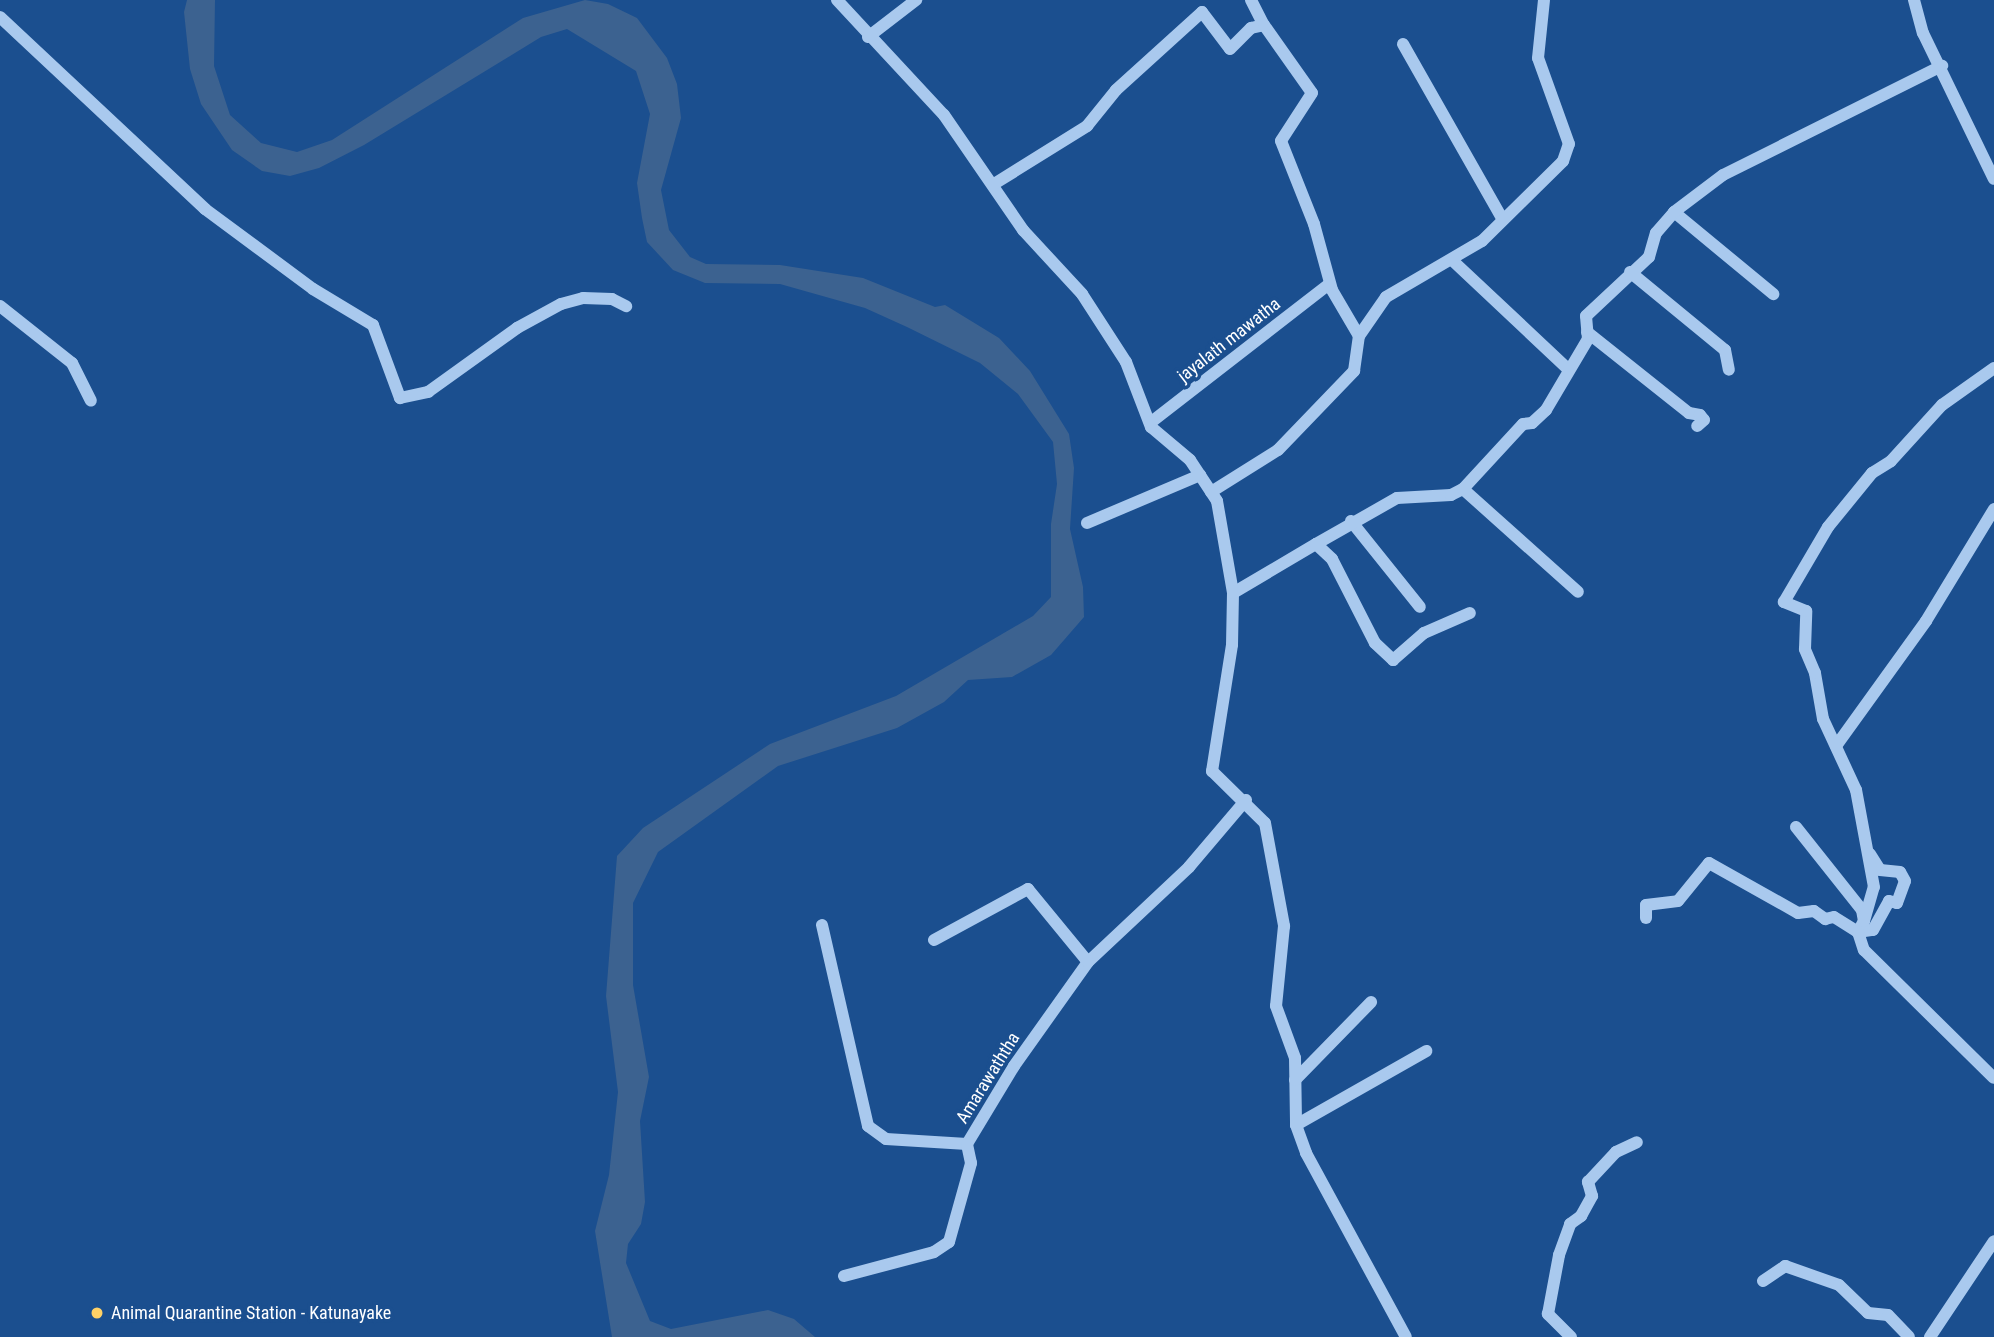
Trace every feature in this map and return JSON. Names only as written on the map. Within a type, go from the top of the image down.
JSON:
[{"type":"street","points":[[837,0],[868,37],[944,115],[994,184],[1023,230],[1082,294],[1126,362],[1150,423],[1200,475],[1217,501],[1233,593],[1232,645],[1211,758],[1212,771],[1246,800],[1265,823],[1284,926],[1276,1006],[1295,1058],[1296,1125],[1306,1153],[1406,1337]]},
{"type":"street","points":[[868,37],[916,0]]},
{"type":"street","points":[[1251,0],[1264,25],[1312,93],[1281,141],[1314,224],[1329,284],[1359,336]]},
{"type":"street","points":[[1211,492],[1278,450],[1354,371],[1359,336],[1386,297],[1453,261],[1503,220],[1563,161],[1569,144],[1538,58],[1545,0]]},
{"type":"street","points":[[1914,0],[1923,33],[1942,66],[1994,179]]},
{"type":"street","points":[[994,184],[1087,126],[1116,90],[1202,12],[1230,49],[1251,28],[1264,25]]},
{"type":"street","points":[[0,18],[205,209],[313,289],[373,325],[400,398],[428,392],[517,328],[561,304],[583,298],[612,299],[626,306]]},
{"type":"street","points":[[1403,44],[1503,220]]},
{"type":"street","points":[[1233,593],[1351,521],[1397,498],[1451,495],[1463,489],[1523,424],[1532,423],[1546,410],[1567,368],[1588,339],[1586,316],[1649,257],[1656,233],[1674,212],[1723,175],[1942,66]]},
{"type":"street","points":[[1674,212],[1773,294]]},
{"type":"street","points":[[1453,261],[1567,368]]},
{"type":"street","points":[[1630,272],[1726,350],[1729,370]]},
{"type":"street","name":"jayalath mawatha","points":[[1150,423],[1329,284]]},
{"type":"street","points":[[0,306],[72,363],[91,401]]},
{"type":"street","points":[[1587,332],[1689,413],[1700,415],[1704,419],[1697,426]]},
{"type":"street","points":[[1861,926],[1874,887],[1856,790],[1824,719],[1815,673],[1805,649],[1806,611],[1784,602],[1828,527],[1872,472],[1891,461],[1941,405],[1994,368]]},
{"type":"street","points":[[1087,523],[1200,475]]},
{"type":"street","points":[[1463,489],[1578,592]]},
{"type":"street","points":[[1836,746],[1926,621],[1994,509]]},
{"type":"street","points":[[1351,521],[1420,607]]},
{"type":"street","points":[[1316,544],[1332,559],[1375,643],[1393,660],[1424,633],[1470,613]]},
{"type":"street","name":"Amarawaththa","points":[[822,925],[868,1126],[886,1139],[967,1144],[1014,1066],[1088,962],[1189,867],[1246,800]]},
{"type":"street","points":[[1796,827],[1830,866],[1838,883],[1852,894],[1864,950],[1994,1078]]},
{"type":"street","points":[[1646,918],[1646,905],[1678,901],[1709,863],[1798,913],[1814,911],[1873,930],[1889,901],[1897,903],[1905,881],[1900,872],[1875,866],[1864,841]]},
{"type":"street","points":[[934,940],[1028,889],[1088,962]]},
{"type":"street","points":[[1295,1080],[1371,1002]]},
{"type":"street","points":[[1296,1125],[1426,1051]]},
{"type":"street","points":[[1571,1337],[1548,1314],[1559,1255],[1570,1224],[1581,1216],[1592,1196],[1588,1182],[1616,1152],[1637,1142]]},
{"type":"street","points":[[844,1276],[934,1252],[949,1242],[971,1163],[967,1144]]},
{"type":"street","points":[[1930,1337],[1994,1241]]},
{"type":"street","points":[[1763,1281],[1785,1266],[1839,1284],[1868,1313],[1888,1315],[1909,1337]]},
{"type":"water","points":[[187,0],[215,0],[214,66],[230,115],[261,143],[297,152],[332,140],[523,18],[585,0],[608,4],[637,18],[667,58],[677,84],[681,118],[661,190],[669,230],[690,257],[706,264],[780,265],[863,278],[935,307],[945,305],[999,338],[1030,371],[1069,434],[1074,468],[1070,529],[1083,587],[1084,617],[1051,655],[1012,677],[968,680],[944,702],[897,728],[778,766],[658,852],[633,903],[633,985],[649,1077],[640,1121],[645,1202],[641,1224],[628,1244],[626,1263],[650,1321],[671,1329],[768,1310],[794,1319],[815,1337],[612,1337],[595,1231],[609,1175],[618,1092],[606,996],[617,856],[643,828],[770,744],[896,696],[1033,616],[1051,597],[1051,524],[1057,484],[1053,442],[1018,394],[980,363],[907,327],[865,308],[780,284],[705,283],[673,270],[647,242],[642,218],[637,183],[650,114],[636,71],[567,29],[541,37],[364,145],[319,168],[290,176],[262,171],[232,150],[201,104],[190,69],[184,12]]},
{"type":"place","name":"Animal Quarantine Station - Katunayake","points":[[97,1313]]}]
